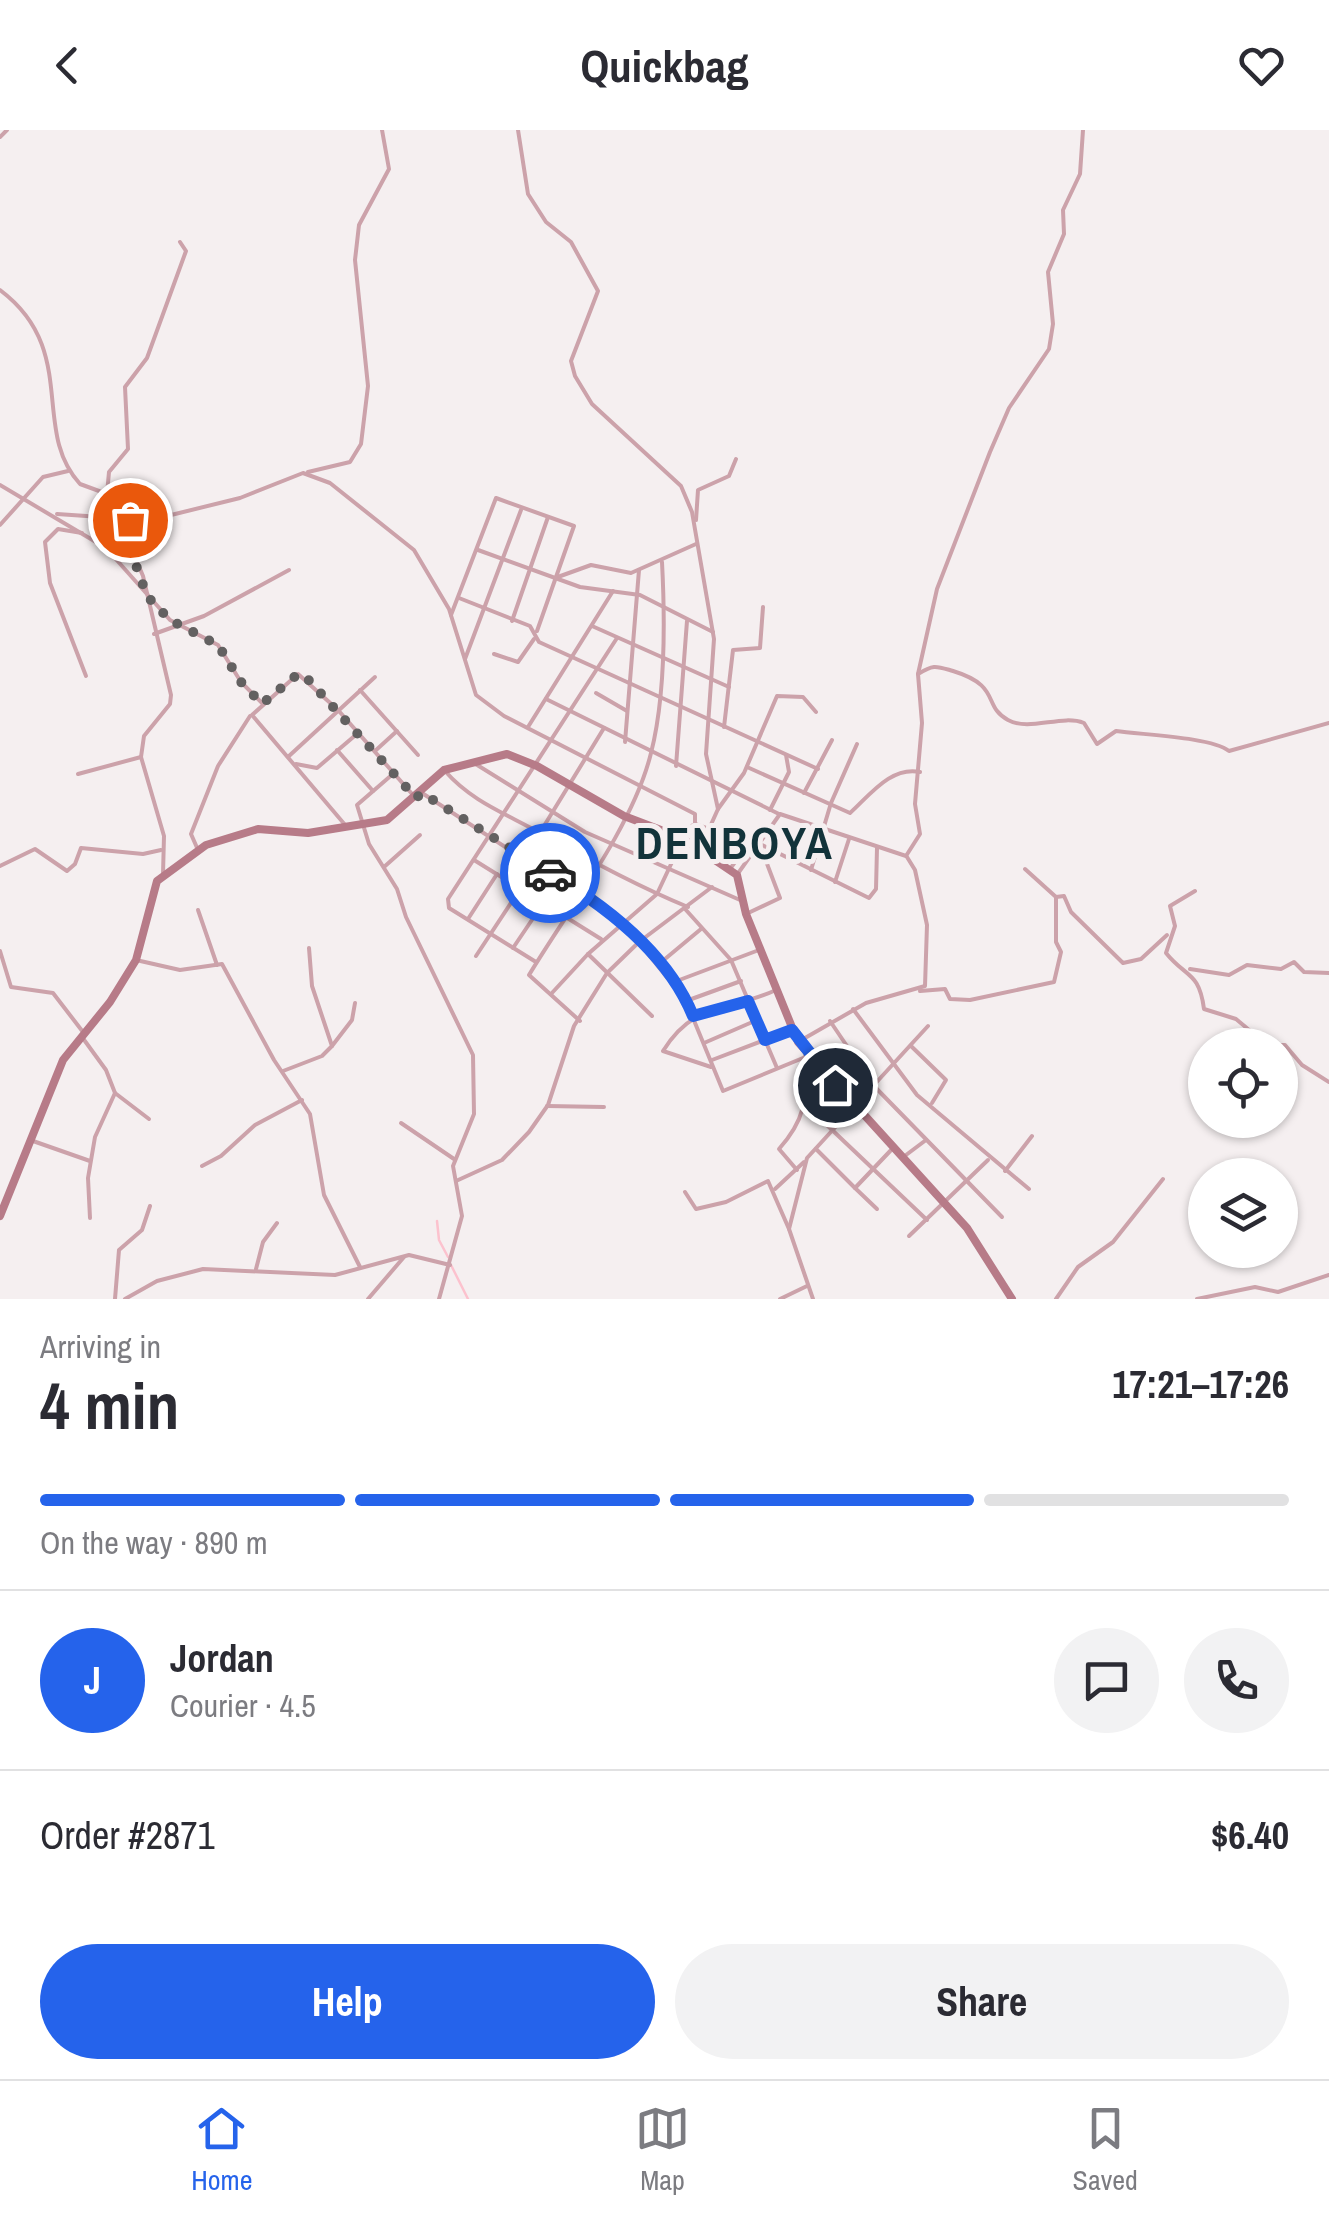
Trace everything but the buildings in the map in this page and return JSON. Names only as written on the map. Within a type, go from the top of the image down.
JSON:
[{"type":"main road","points":[[0,1216],[2,1199],[63,1060],[136,960],[154,888],[163,874],[198,850],[258,829],[308,833],[364,827],[387,820],[444,770],[508,754],[537,766],[624,816],[682,838],[734,872],[746,914],[805,1056],[974,1238],[1012,1299]]},
{"type":"street","points":[[0,137],[7,130]]},
{"type":"street","points":[[52,514],[126,519],[198,510],[303,473],[350,462],[361,444],[368,386],[355,260],[359,225],[389,169],[382,130]]},
{"type":"street","points":[[518,130],[528,194],[546,222],[571,242],[598,291],[571,361],[576,376],[592,404],[681,486],[694,524],[713,632],[706,754],[718,810]]},
{"type":"street","points":[[906,856],[920,834],[915,804],[922,723],[918,674],[938,590],[1009,408],[1049,349],[1053,324],[1048,272],[1064,234],[1063,210],[1080,174],[1083,130]]},
{"type":"street","points":[[107,494],[109,472],[128,448],[125,387],[154,340],[167,293],[186,251],[180,242]]},
{"type":"street","points":[[0,290],[28,313],[42,338],[70,470],[80,484],[155,513]]},
{"type":"street","points":[[694,524],[698,490],[729,476],[736,459]]},
{"type":"street","points":[[0,525],[43,477],[70,470]]},
{"type":"street","points":[[303,473],[330,483],[414,550],[451,616],[476,695],[637,788],[694,814],[696,824]]},
{"type":"street","points":[[0,485],[106,548],[177,624],[218,645],[241,682],[262,704]]},
{"type":"street","points":[[451,616],[496,498],[574,526],[535,636],[518,662],[494,654]]},
{"type":"street","points":[[464,659],[486,611],[522,508]]},
{"type":"street","points":[[512,620],[548,517]]},
{"type":"street","points":[[126,519],[123,529],[147,596],[170,700],[144,736],[140,757],[160,821],[163,874]]},
{"type":"street","points":[[84,532],[58,529],[46,542],[50,583],[86,676]]},
{"type":"street","points":[[556,578],[591,565],[639,570],[698,543]]},
{"type":"street","points":[[478,550],[556,578],[640,595],[713,632]]},
{"type":"street","points":[[580,1021],[529,974],[581,896],[624,816],[651,754],[664,609],[662,562]]},
{"type":"street","points":[[154,634],[204,616],[289,570]]},
{"type":"street","points":[[626,742],[639,570]]},
{"type":"street","points":[[528,727],[613,592]]},
{"type":"street","points":[[459,598],[512,620],[573,657],[629,684],[818,769]]},
{"type":"street","points":[[724,728],[733,650],[760,648],[763,608]]},
{"type":"street","points":[[676,766],[687,620]]},
{"type":"street","points":[[592,626],[683,670],[729,687]]},
{"type":"street","points":[[536,962],[449,908],[448,899],[617,638]]},
{"type":"street","points":[[918,674],[939,664],[963,672],[985,684],[1001,716],[1011,723],[1074,719],[1084,723],[1097,744],[1116,731],[1189,743],[1210,740],[1228,751],[1329,723]]},
{"type":"street","points":[[198,850],[191,834],[211,779],[252,715],[298,674],[419,795],[536,865],[624,924],[686,1001],[723,1091],[805,1056],[808,1096],[790,1136],[778,1150],[797,1170]]},
{"type":"street","points":[[288,756],[374,677]]},
{"type":"street","points":[[360,690],[418,755]]},
{"type":"street","points":[[596,694],[627,712]]},
{"type":"street","points":[[710,827],[747,767],[777,696],[804,697],[816,712]]},
{"type":"street","points":[[546,699],[626,742],[770,810],[906,856],[915,870],[928,932],[925,986],[920,990]]},
{"type":"street","points":[[252,715],[348,829]]},
{"type":"street","points":[[524,858],[604,728]]},
{"type":"street","points":[[375,751],[398,730]]},
{"type":"street","points":[[296,764],[316,768],[358,732]]},
{"type":"street","points":[[804,793],[832,740]]},
{"type":"street","points":[[811,870],[830,805],[857,744]]},
{"type":"street","points":[[337,750],[373,791]]},
{"type":"street","points":[[770,810],[789,772],[786,755]]},
{"type":"street","points":[[78,774],[140,757]]},
{"type":"street","points":[[471,761],[609,843],[744,902]]},
{"type":"street","points":[[747,767],[850,813],[891,776],[905,770],[920,772]]},
{"type":"street","points":[[444,770],[460,789],[504,815],[597,867],[686,908],[731,960],[777,1068]]},
{"type":"street","points":[[394,773],[357,804],[364,827],[473,1054],[474,1114],[455,1160],[462,1216],[439,1299]]},
{"type":"street","points":[[734,872],[780,814]]},
{"type":"street","points":[[696,824],[751,840],[869,898],[873,896],[878,848]]},
{"type":"street","points":[[551,994],[588,954],[657,894],[682,838],[696,824]]},
{"type":"street","points":[[710,827],[738,858]]},
{"type":"street","points":[[384,867],[420,835]]},
{"type":"street","points":[[835,882],[850,838]]},
{"type":"street","points":[[734,872],[738,858],[751,840]]},
{"type":"street","points":[[746,914],[780,898],[771,864],[759,844]]},
{"type":"street","points":[[0,866],[35,849],[67,870],[76,864],[81,848],[143,854],[161,850]]},
{"type":"street","points":[[474,860],[602,941]]},
{"type":"street","points":[[476,956],[536,865]]},
{"type":"street","points":[[1024,869],[1056,896],[1064,896],[1071,912],[1123,963],[1142,959],[1170,932],[1175,926],[1170,906],[1195,892]]},
{"type":"street","points":[[468,919],[497,874]]},
{"type":"street","points":[[456,1181],[502,1160],[547,1106],[580,1021],[607,974],[639,942],[712,887]]},
{"type":"street","points":[[798,1042],[853,1009],[920,990],[945,990],[950,998],[970,1000],[1054,982],[1062,952],[1056,942],[1056,896]]},
{"type":"street","points":[[513,948],[544,902]]},
{"type":"street","points":[[198,910],[217,964]]},
{"type":"street","points":[[659,964],[702,928]]},
{"type":"street","points":[[1170,932],[1166,953],[1186,968],[1202,989],[1204,1009],[1236,1020],[1246,1028]]},
{"type":"street","points":[[309,948],[312,986],[332,1046]]},
{"type":"street","points":[[674,982],[760,950]]},
{"type":"street","points":[[0,951],[11,987],[53,993],[106,1070],[115,1093],[149,1119]]},
{"type":"street","points":[[588,954],[652,1016]]},
{"type":"street","points":[[136,960],[180,970],[222,964],[282,1071],[303,1100],[314,1130],[324,1195],[360,1268]]},
{"type":"street","points":[[1186,968],[1228,974],[1247,965],[1281,969],[1294,962],[1304,972],[1329,973]]},
{"type":"street","points":[[686,1001],[741,981]]},
{"type":"street","points":[[776,990],[693,1016],[678,1026],[663,1051],[712,1063],[792,1030]]},
{"type":"street","points":[[282,1071],[322,1056],[352,1020],[355,1003]]},
{"type":"street","points":[[853,1009],[916,1095],[1029,1189]]},
{"type":"street","points":[[704,1043],[757,1020]]},
{"type":"street","points":[[830,1020],[874,1086],[1002,1217]]},
{"type":"street","points":[[775,1189],[797,1170],[928,1026]]},
{"type":"street","points":[[911,1046],[946,1080],[931,1104]]},
{"type":"street","points":[[1298,1060],[1329,1082]]},
{"type":"street","points":[[90,1218],[91,1161],[97,1125],[115,1093]]},
{"type":"street","points":[[202,1166],[220,1156],[255,1125],[303,1100]]},
{"type":"street","points":[[547,1106],[604,1107]]},
{"type":"street","points":[[811,1110],[927,1220]]},
{"type":"street","points":[[400,1123],[455,1160]]},
{"type":"street","points":[[1004,1171],[1032,1136]]},
{"type":"street","points":[[29,1139],[91,1161]]},
{"type":"street","points":[[902,1158],[926,1140]]},
{"type":"street","points":[[856,1188],[892,1148]]},
{"type":"street","points":[[816,1149],[877,1209]]},
{"type":"street","points":[[789,1228],[808,1158]]},
{"type":"street","points":[[909,1236],[968,1183],[989,1158]]},
{"type":"street","points":[[1056,1299],[1078,1267],[1113,1242],[1163,1180]]},
{"type":"street","points":[[684,1192],[696,1208],[726,1202],[768,1181],[775,1189],[812,1299]]},
{"type":"street","points":[[115,1299],[119,1250],[142,1230],[150,1206]]},
{"type":"street","points":[[256,1269],[263,1242],[277,1223]]},
{"type":"street","points":[[368,1299],[405,1256]]},
{"type":"street","points":[[118,1292],[125,1299],[174,1275],[203,1269],[256,1269],[309,1276],[347,1274],[405,1256],[450,1265]]},
{"type":"street","points":[[1197,1299],[1255,1287],[1278,1292],[1329,1275]]},
{"type":"street","points":[[780,1299],[808,1285]]},
{"type":"waterway","points":[[437,1221],[439,1240],[448,1257]]},
{"type":"waterway","points":[[451,1265],[468,1299]]},
{"type":"way so far","points":[[130,520],[126,519],[123,529],[144,576],[147,596],[170,620],[218,645],[241,682],[262,704],[298,674],[304,675],[416,798],[422,793],[550,873]]},
{"type":"district","name":"DENBOYA","points":[[735,842]]},
{"type":"route","points":[[550,873],[624,924],[674,982],[693,1016],[748,1001],[765,1040],[792,1030],[835,1085]]}]
